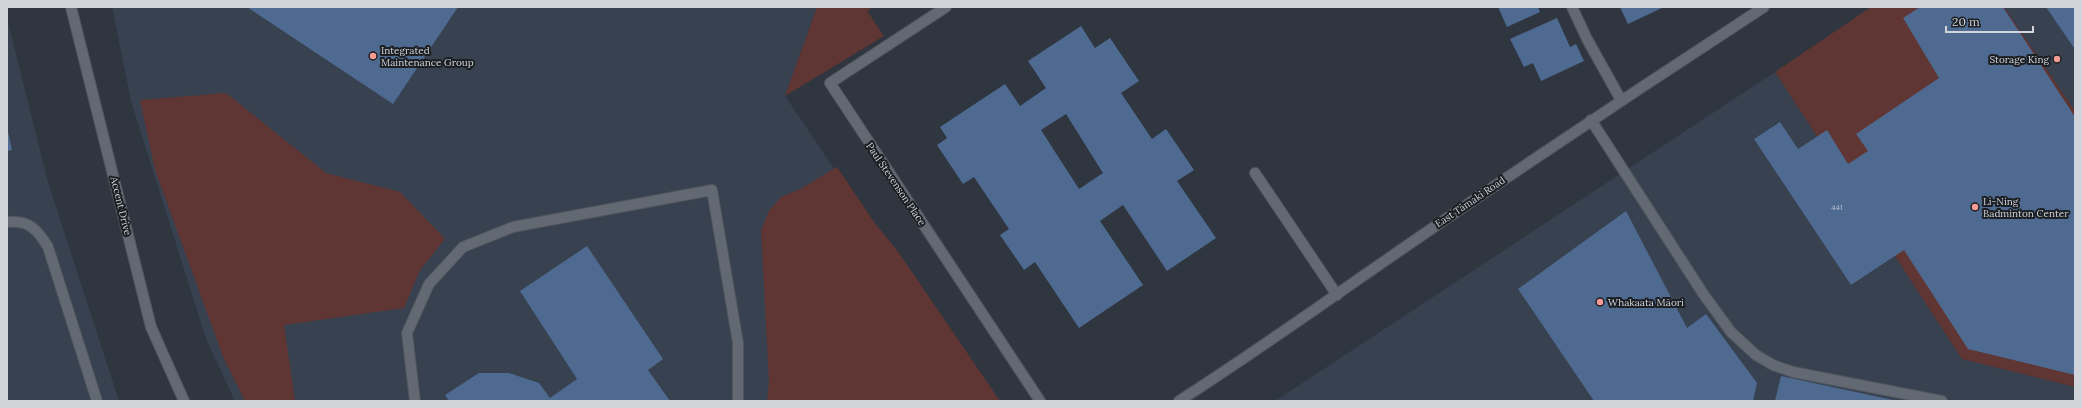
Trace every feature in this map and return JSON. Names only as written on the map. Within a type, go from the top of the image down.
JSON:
[{"type":"street","name":"Accent Drive","points":[[71,7],[151,327],[184,401]]},
{"type":"street","name":"Paul Stevenson Place","points":[[946,7],[830,83],[1040,401]]},
{"type":"street","points":[[1572,7],[1587,40],[1621,100]]},
{"type":"street","name":"East Tāmaki Road","points":[[1179,401],[1256,351],[1591,120],[1764,7]]},
{"type":"street","points":[[1591,120],[1704,295],[1730,332],[1756,355],[1773,365],[1793,372],[1942,401]]},
{"type":"street","points":[[1255,173],[1337,295]]},
{"type":"street","points":[[415,401],[407,333],[429,284],[463,247],[513,227],[712,190],[738,343],[738,401]]},
{"type":"street","points":[[7,222],[26,223],[35,229],[48,247],[97,401]]},
{"type":"shaded area","points":[[112,7],[817,7],[785,96],[991,401],[235,401],[206,339],[131,101]]},
{"type":"shaded area","points":[[817,7],[873,7],[867,11],[884,36],[785,96]]},
{"type":"shaded area","name":"Li-Ning Badminton Center","points":[[1871,7],[2004,7],[2075,111],[2075,387],[1962,359],[1775,72]]},
{"type":"shaded area","name":"Storage King","points":[[2004,7],[2075,7],[2075,111]]},
{"type":"shaded area","points":[[7,18],[47,179],[119,401],[7,401]]},
{"type":"shaded area","points":[[1775,72],[1962,359],[2075,387],[2075,401],[1275,401]]},
{"type":"shaded area","points":[[226,93],[326,173],[400,192],[445,239],[420,270],[404,308],[284,325],[295,401],[245,401],[224,359],[155,170],[140,100]]},
{"type":"shaded area","points":[[837,167],[874,222],[899,253],[1000,401],[767,401],[769,381],[761,230],[769,211],[781,197],[802,188]]},
{"type":"building","name":"Integrated Maintenance Group","points":[[247,7],[458,7],[393,104]]},
{"type":"building","points":[[1498,7],[1538,7],[1540,12],[1507,27]]},
{"type":"building","points":[[1620,7],[1664,7],[1628,24]]},
{"type":"building","name":"Li-Ning Badminton Center","points":[[1920,7],[2003,7],[2075,117],[2075,375],[1968,349],[1904,250],[1851,285],[1754,139],[1780,122],[1798,149],[1827,130],[1848,164],[1868,151],[1856,134],[1939,78],[1903,18]]},
{"type":"building","points":[[2046,7],[2075,7],[2074,48]]},
{"type":"building","points":[[1557,18],[1570,47],[1576,44],[1584,61],[1541,81],[1533,63],[1524,67],[1510,39]]},
{"type":"building","points":[[1081,26],[1095,48],[1110,38],[1139,81],[1121,93],[1152,139],[1166,129],[1194,170],[1177,181],[1216,238],[1167,271],[1123,205],[1100,221],[1143,285],[1079,328],[1035,262],[1024,270],[1000,235],[1009,229],[974,177],[963,184],[937,145],[947,138],[940,127],[1005,84],[1020,106],[1046,88],[1028,61]],"holes":[[[1066,114],[1103,173],[1079,189],[1041,130]]]},
{"type":"building","points":[[7,127],[12,150],[7,151]]},
{"type":"building","name":"Whakaata Māori","points":[[1626,211],[1687,328],[1706,314],[1757,383],[1753,401],[1594,401],[1518,289]]},
{"type":"building","points":[[587,246],[663,359],[648,370],[670,401],[449,401],[445,395],[479,373],[509,373],[539,383],[550,398],[577,379],[520,291]]},
{"type":"building","points":[[1781,376],[1893,400],[1893,401],[1775,401]]},
{"type":"place","name":"Integrated Maintenance Group","points":[[373,56]]},
{"type":"place","name":"Storage King","points":[[2057,59]]},
{"type":"place","name":"Li-Ning Badminton Center","points":[[1975,207]]},
{"type":"place","name":"Whakaata Māori","points":[[1600,302]]}]
